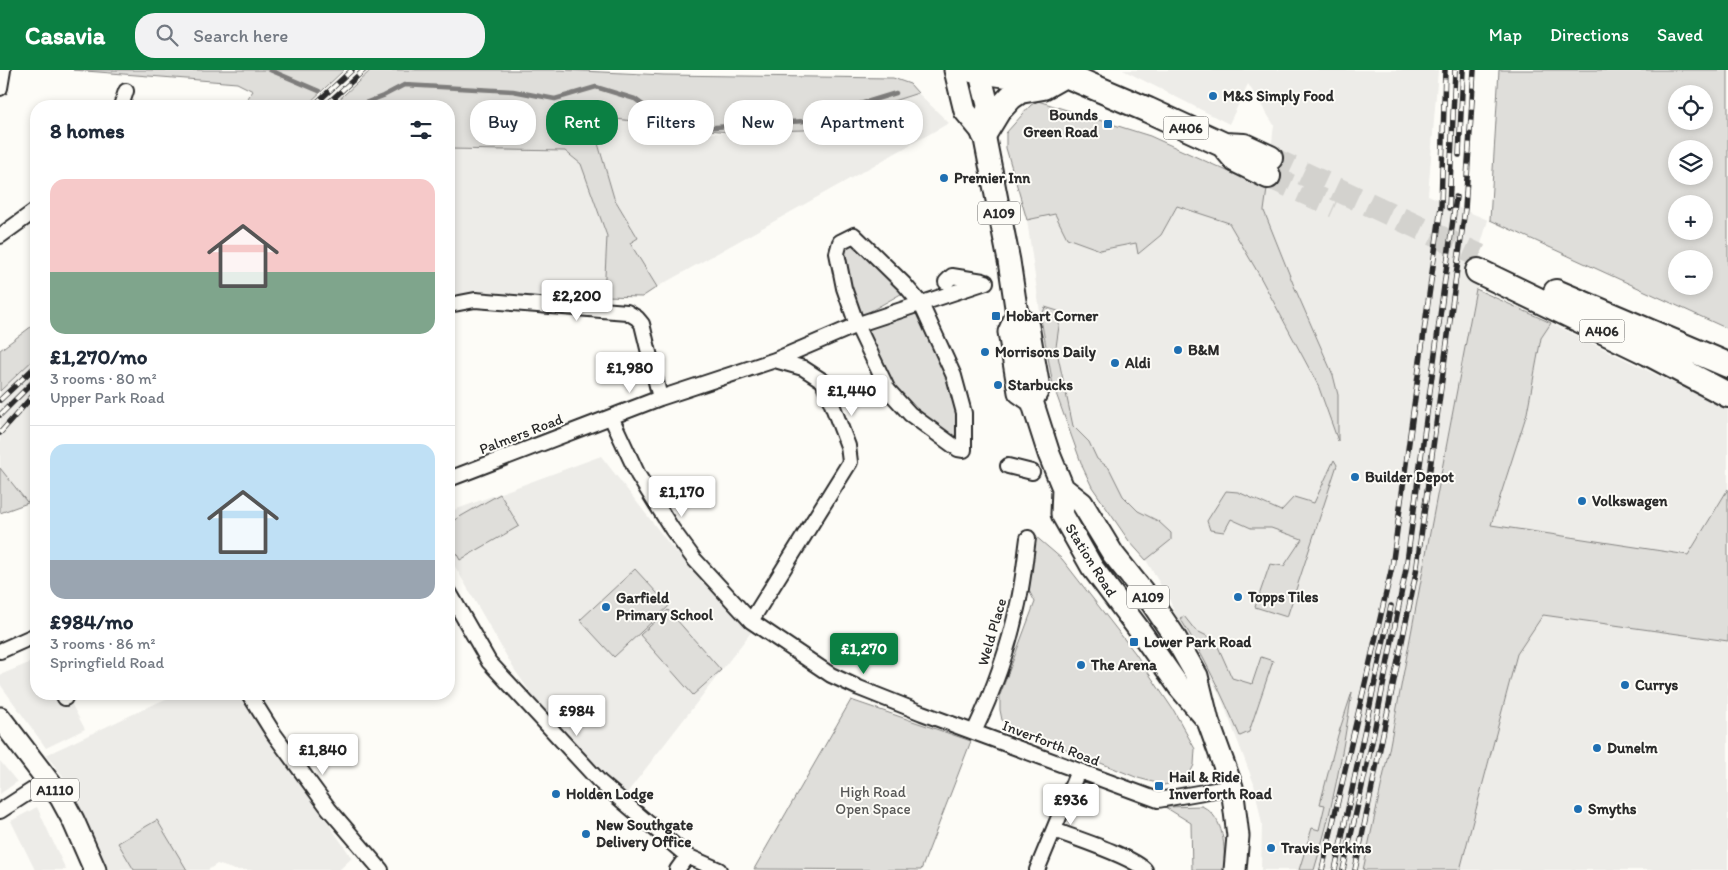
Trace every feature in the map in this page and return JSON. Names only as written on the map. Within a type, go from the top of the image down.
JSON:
[{"type":"highway","name":"A406","points":[[977,70],[1022,77],[1055,74],[1148,110],[1224,146],[1244,146],[1269,167]]},
{"type":"highway","points":[[984,134],[998,111],[1011,97],[1020,91],[1043,87],[1055,74]]},
{"type":"highway","name":"A406","points":[[1726,394],[1479,263],[1555,292],[1728,365]]},
{"type":"main road","name":"Station Road","points":[[955,70],[965,111],[984,134]]},
{"type":"main road","name":"Station Road","points":[[977,70],[988,105],[984,134],[1009,261],[1016,314],[1009,332],[1019,392],[1032,401],[1049,454],[1063,488],[1062,514],[1092,568],[1180,688],[1208,721]]},
{"type":"main road","name":"Station Road","points":[[1063,488],[1082,503],[1113,554],[1145,593],[1197,676],[1208,721],[1232,787],[1238,836],[1235,870]]},
{"type":"main road","points":[[1140,631],[1147,617],[1136,602],[1145,593]]},
{"type":"main road","name":"A1110","points":[[0,718],[61,798],[95,870]]},
{"type":"street","points":[[0,88],[3,70]]},
{"type":"street","points":[[123,100],[126,90]]},
{"type":"street","points":[[0,236],[30,214]]},
{"type":"street","points":[[854,235],[904,284],[921,304],[954,376],[964,412],[964,450],[958,449],[910,414],[888,390],[857,325],[844,288],[837,253],[840,242],[854,235]]},
{"type":"street","name":"Palmers Road","points":[[455,477],[660,398],[775,360],[857,325],[921,304],[986,282],[952,276],[921,304]]},
{"type":"street","points":[[455,304],[475,300],[627,312],[637,318],[642,324],[660,398]]},
{"type":"street","points":[[751,621],[850,462],[848,446],[823,381],[803,368],[775,360]]},
{"type":"street","name":"Inverforth Road","points":[[611,417],[638,475],[672,529],[694,559],[751,621],[830,674],[859,688],[1158,800],[1232,787]]},
{"type":"street","points":[[1008,466],[1032,472]]},
{"type":"street","name":"Weld Place","points":[[974,732],[983,713],[1014,623],[1028,538]]},
{"type":"street","points":[[455,602],[489,662],[600,782],[687,856],[719,870]]},
{"type":"street","points":[[0,651],[30,642]]},
{"type":"street","points":[[253,700],[274,734],[329,809],[381,870]]},
{"type":"street","points":[[1036,870],[1078,771]]},
{"type":"street","points":[[0,811],[48,780]]},
{"type":"street","points":[[1054,830],[1141,866],[1145,870]]},
{"type":"street","points":[[677,870],[687,856]]},
{"type":"shaded area","points":[[1123,70],[1438,70],[1428,195],[1488,220],[1481,244],[1476,289],[1389,750],[1363,870],[1261,870],[1262,824],[1254,784],[1222,700],[1197,650],[1176,616],[1170,601],[1146,560],[1129,541],[1092,487],[1083,468],[1053,385],[1041,319],[1027,220],[1055,214],[1100,250],[1137,243],[1138,254],[1161,235],[1177,206],[1229,223],[1318,385],[1338,439],[1338,395],[1333,375],[1264,211],[1274,125],[1248,84],[1229,124]]},
{"type":"shaded area","points":[[918,93],[949,123],[923,138],[923,100],[896,100]]},
{"type":"shaded area","points":[[618,118],[628,120],[628,145],[714,145],[714,133],[724,133],[724,145],[793,145],[793,131],[803,130],[803,145],[910,145],[657,287],[630,243],[638,238],[614,198],[598,145],[618,145]]},
{"type":"shaded area","points":[[455,149],[565,151],[581,164],[607,236],[604,296],[455,295]]},
{"type":"shaded area","points":[[1551,323],[1728,410],[1728,489],[1688,555],[1491,525],[1527,413],[1541,338]]},
{"type":"shaded area","points":[[30,363],[30,499],[27,502],[0,468],[0,391]]},
{"type":"shaded area","name":"Garfield Primary School","points":[[601,456],[674,550],[715,583],[752,631],[623,798],[575,756],[514,669],[455,566],[455,510]]},
{"type":"shaded area","points":[[1543,615],[1728,641],[1728,870],[1460,870],[1517,654]]},
{"type":"shaded area","points":[[30,662],[30,700],[69,700],[85,729],[46,748],[0,684],[0,675]]},
{"type":"shaded area","points":[[163,700],[244,700],[352,858],[339,870],[235,870],[217,864],[208,870],[109,870],[69,784],[46,755]]},
{"type":"shaded area","points":[[0,761],[17,782],[0,794]]},
{"type":"shaded area","points":[[37,807],[66,870],[35,870],[11,821]]},
{"type":"green space","points":[[73,70],[344,70],[312,100],[246,100],[253,91],[237,83]]},
{"type":"green space","points":[[371,70],[561,70],[664,75],[893,78],[910,84],[918,93],[896,100],[803,100],[803,130],[793,130],[793,100],[724,100],[724,132],[714,130],[714,100],[628,100],[628,120],[618,119],[618,100],[546,100],[546,145],[598,145],[614,198],[638,238],[630,243],[657,287],[642,297],[604,296],[607,236],[581,164],[565,151],[455,149],[455,100],[338,100]]},
{"type":"green space","points":[[1499,70],[1728,70],[1728,329],[1490,220]]},
{"type":"green space","points":[[1038,101],[1150,136],[1267,189],[1264,211],[1333,375],[1338,395],[1338,441],[1318,385],[1229,223],[1177,206],[1161,235],[1138,254],[1136,243],[1100,250],[1067,238],[1055,214],[1027,220],[1006,148],[1006,133],[1031,105]]},
{"type":"green space","points":[[849,242],[858,244],[906,291],[862,316],[857,314],[839,247]]},
{"type":"green space","points":[[1476,289],[1551,323],[1541,338],[1527,413],[1491,525],[1688,555],[1728,489],[1728,641],[1543,615],[1517,654],[1460,870],[1363,870],[1389,750]]},
{"type":"green space","points":[[1045,307],[1061,312],[1056,347],[1073,426],[1089,442],[1097,459],[1109,468],[1123,496],[1138,511],[1158,521],[1171,533],[1171,540],[1146,560],[1129,541],[1092,487],[1083,468],[1053,385],[1041,319]]},
{"type":"green space","points":[[921,309],[958,390],[960,449],[904,407],[867,337],[868,329]]},
{"type":"green space","points":[[30,328],[30,363],[0,391],[0,350]]},
{"type":"green space","points":[[1334,460],[1337,465],[1287,617],[1255,607],[1270,564],[1284,566],[1302,539],[1271,528],[1251,528],[1231,519],[1224,532],[1210,530],[1207,521],[1226,491],[1238,492],[1281,511],[1294,497],[1314,503]]},
{"type":"green space","points":[[0,468],[27,502],[30,499],[30,502],[0,513]]},
{"type":"green space","points":[[500,494],[519,526],[460,560],[455,551],[455,520]]},
{"type":"green space","points":[[1034,535],[1062,559],[1135,653],[1174,711],[1195,749],[1194,765],[1189,775],[1181,781],[1164,785],[1138,778],[1011,727],[1002,720],[1000,695],[1035,602],[1026,585]]},
{"type":"green space","points":[[635,569],[669,606],[614,657],[580,620]]},
{"type":"green space","points":[[668,610],[721,670],[693,695],[640,635]]},
{"type":"green space","points":[[1184,616],[1195,630],[1215,640],[1232,678],[1252,684],[1261,657],[1273,661],[1249,732],[1240,736],[1212,676],[1180,618]]},
{"type":"green space","points":[[1352,692],[1336,782],[1314,870],[1299,870],[1312,828],[1319,830],[1325,805],[1320,804],[1338,735]]},
{"type":"green space","name":"High Road Open Space","points":[[851,700],[971,741],[921,870],[754,869]]},
{"type":"green space","points":[[1202,806],[1210,811],[1219,825],[1224,843],[1224,870],[1192,870],[1191,823],[1165,807]]},
{"type":"green space","points":[[157,820],[187,870],[134,870],[118,843]]},
{"type":"waterway","points":[[270,70],[319,91]]},
{"type":"waterway","points":[[373,100],[404,85],[513,91],[555,99],[596,87],[635,99],[662,119],[701,128],[805,121],[896,93]]},
{"type":"tunnel","points":[[1270,158],[1480,256]]},
{"type":"tunnel","points":[[1268,176],[1335,206]]},
{"type":"railway","points":[[320,100],[352,70]]},
{"type":"railway","points":[[332,100],[364,70]]},
{"type":"railway","points":[[1322,870],[1392,567],[1441,207],[1445,70]]},
{"type":"railway","points":[[1449,208],[1455,70]]},
{"type":"railway","points":[[1459,155],[1463,70]]},
{"type":"railway","points":[[1355,870],[1416,573],[1465,209],[1474,70]]},
{"type":"railway","points":[[1343,870],[1371,747],[1406,569],[1456,197]]},
{"type":"railway","points":[[0,400],[30,372]]},
{"type":"railway","points":[[0,415],[30,385]]},
{"type":"railway","points":[[0,433],[30,399]]},
{"type":"railway","points":[[1335,870],[1391,606]]},
{"type":"place","name":"M&S Simply Food","points":[[1213,96]]},
{"type":"place","name":"Bounds Green Road","points":[[1108,124]]},
{"type":"place","name":"Premier Inn","points":[[944,178]]},
{"type":"place","name":"Hobart Corner","points":[[996,316]]},
{"type":"place","name":"B&M","points":[[1178,350]]},
{"type":"place","name":"Morrisons Daily","points":[[985,352]]},
{"type":"place","name":"Aldi","points":[[1115,363]]},
{"type":"place","name":"Starbucks","points":[[998,385]]},
{"type":"place","name":"Builder Depot","points":[[1355,477]]},
{"type":"place","name":"Volkswagen","points":[[1582,501]]},
{"type":"place","name":"Topps Tiles","points":[[1238,597]]},
{"type":"place","name":"Garfield Primary School","points":[[606,607]]},
{"type":"place","name":"Lower Park Road","points":[[1134,642]]},
{"type":"place","name":"The Arena","points":[[1081,665]]},
{"type":"place","name":"Currys","points":[[1625,685]]},
{"type":"place","name":"Dunelm","points":[[1597,748]]},
{"type":"place","name":"Hail & Ride Inverforth Road","points":[[1159,786]]},
{"type":"place","name":"Holden Lodge","points":[[556,794]]},
{"type":"place","name":"Smyths","points":[[1578,809]]},
{"type":"place","name":"New Southgate Delivery Office","points":[[586,834]]},
{"type":"place","name":"Travis Perkins","points":[[1271,848]]}]
